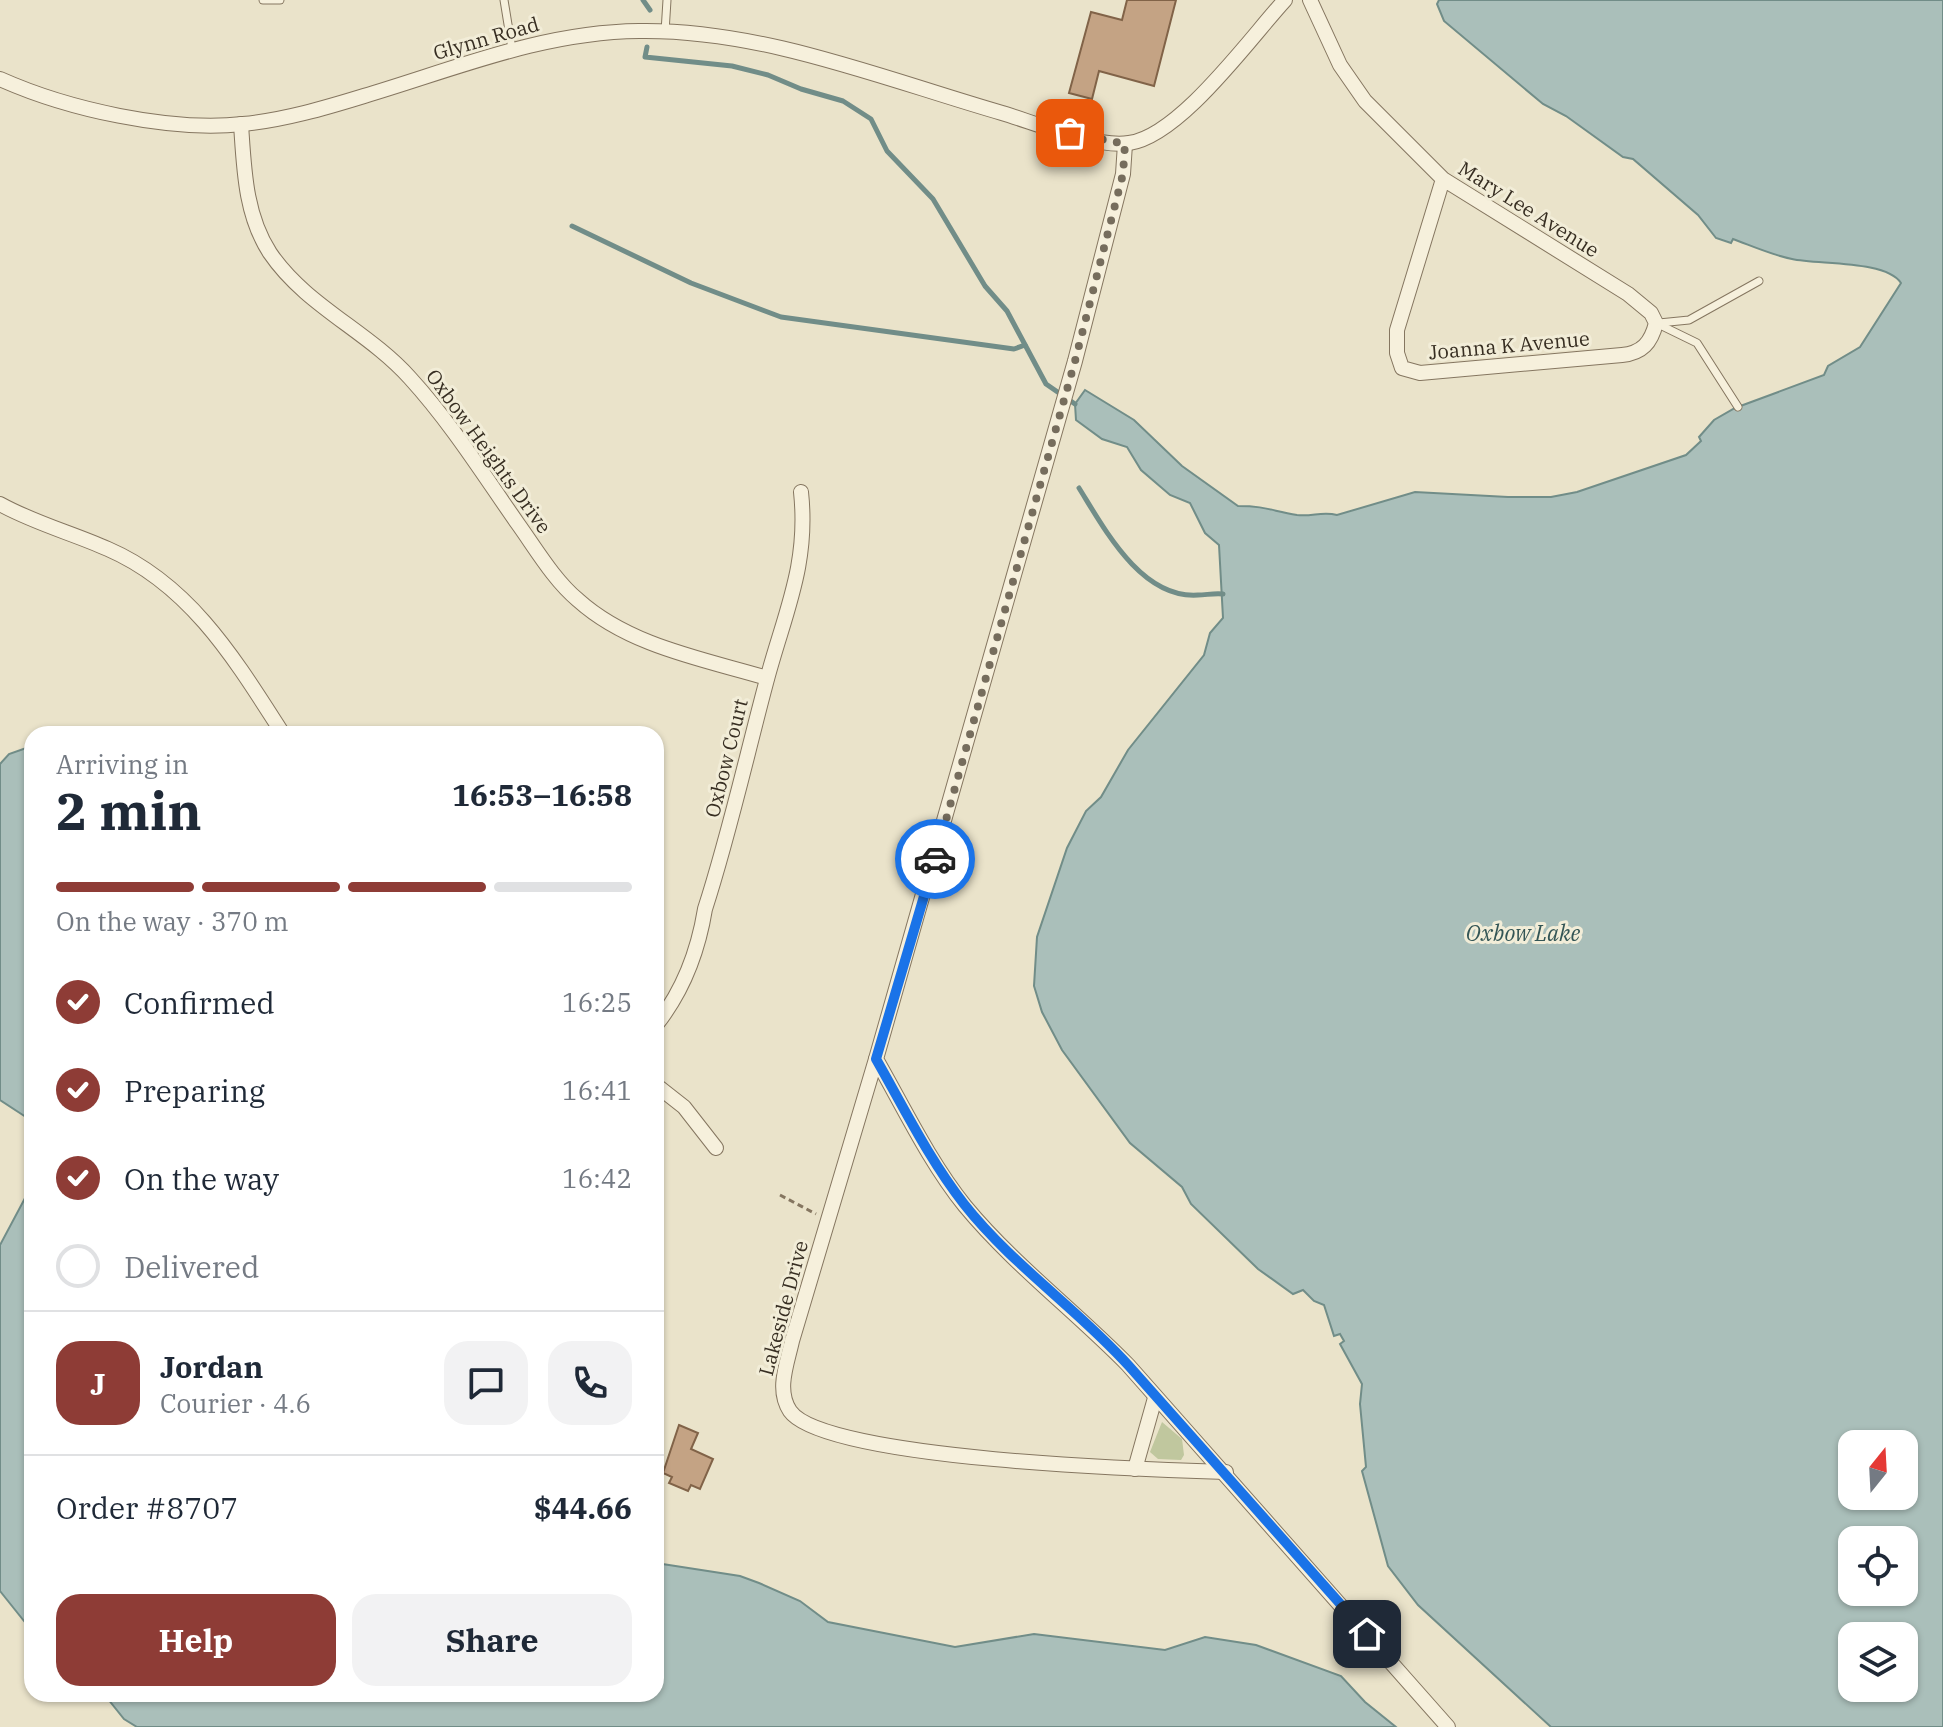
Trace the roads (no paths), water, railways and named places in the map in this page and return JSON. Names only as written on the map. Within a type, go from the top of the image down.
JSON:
[{"type":"street","points":[[1125,144],[1151,136],[1175,119],[1214,81],[1285,0]]},
{"type":"street","name":"Mary Lee Avenue","points":[[1310,0],[1340,65],[1365,101],[1443,179],[1628,294],[1651,313],[1656,323]]},
{"type":"street","name":"Glynn Road","points":[[0,79],[89,110],[178,122],[241,124],[306,113],[512,49],[575,35],[704,33],[772,48],[1070,133],[1125,144]]},
{"type":"street","name":"Oxbow Heights Drive","points":[[241,124],[245,179],[252,214],[269,251],[292,281],[407,374],[437,408],[536,551],[577,600],[610,624],[644,641],[767,678]]},
{"type":"street","name":"Lakeside Drive","points":[[1125,144],[1123,174],[1075,361],[828,1220],[783,1382],[783,1398],[792,1414],[811,1427],[850,1439],[915,1450],[1135,1469],[1226,1472]]},
{"type":"street","name":"Joanna K Avenue","points":[[1443,179],[1397,330],[1397,353],[1402,368],[1420,373],[1635,354],[1646,345],[1656,323]]},
{"type":"street","name":"Oxbow Court","points":[[664,1012],[687,975],[699,946],[705,909],[767,678],[799,575],[805,528],[801,492]]},
{"type":"street","points":[[0,504],[110,550],[153,574],[192,606],[225,647],[278,726]]},
{"type":"street","points":[[876,1059],[937,1166],[966,1206],[1020,1263],[1081,1317],[1226,1472],[1448,1727]]},
{"type":"street","points":[[664,1091],[684,1107],[716,1148]]},
{"type":"street","points":[[1135,1469],[1155,1398]]},
{"type":"lane","points":[[263,0],[280,0]]},
{"type":"lane","points":[[504,0],[512,49]]},
{"type":"lane","points":[[665,32],[667,0]]},
{"type":"lane","points":[[1656,323],[1689,320],[1759,281]]},
{"type":"lane","points":[[1656,323],[1697,343],[1738,407]]},
{"type":"water","name":"Oxbow Lake","points":[[1439,0],[1943,0],[1943,1727],[1551,1727],[1418,1605],[1388,1566],[1362,1471],[1366,1467],[1360,1404],[1362,1384],[1340,1344],[1344,1341],[1340,1334],[1334,1336],[1324,1305],[1314,1301],[1303,1290],[1293,1294],[1258,1269],[1191,1204],[1182,1187],[1130,1143],[1062,1050],[1042,1012],[1034,986],[1037,937],[1067,848],[1086,811],[1101,797],[1128,750],[1204,655],[1210,633],[1223,618],[1219,545],[1205,533],[1190,503],[1170,495],[1141,470],[1127,447],[1102,439],[1076,420],[1075,404],[1085,390],[1134,420],[1182,466],[1238,506],[1297,515],[1337,515],[1415,492],[1551,497],[1577,492],[1686,455],[1701,441],[1699,437],[1714,420],[1735,408],[1824,375],[1828,366],[1860,347],[1901,283],[1881,270],[1792,259],[1733,239],[1731,243],[1716,238],[1698,215],[1633,159],[1623,157],[1566,116],[1543,104],[1444,21],[1437,4]]},
{"type":"water","points":[[24,749],[24,1116],[0,1100],[0,764],[9,754]]},
{"type":"water","points":[[24,1200],[24,1621],[0,1591],[0,1245]]},
{"type":"water","points":[[664,1564],[740,1576],[800,1601],[828,1622],[955,1647],[1034,1634],[1165,1650],[1205,1637],[1256,1645],[1341,1676],[1365,1702],[1396,1727],[137,1727],[124,1719],[110,1702],[664,1702]]},
{"type":"waterway","points":[[643,0],[650,10]]},
{"type":"waterway","points":[[647,47],[645,57],[732,66],[768,75],[801,89],[843,101],[871,119],[887,151],[933,199],[985,286],[1007,311],[1046,384],[1075,404]]},
{"type":"waterway","points":[[572,226],[691,283],[781,317],[1014,349],[1025,345]]},
{"type":"waterway","points":[[1079,488],[1126,558],[1159,586],[1178,593],[1223,594]]}]
